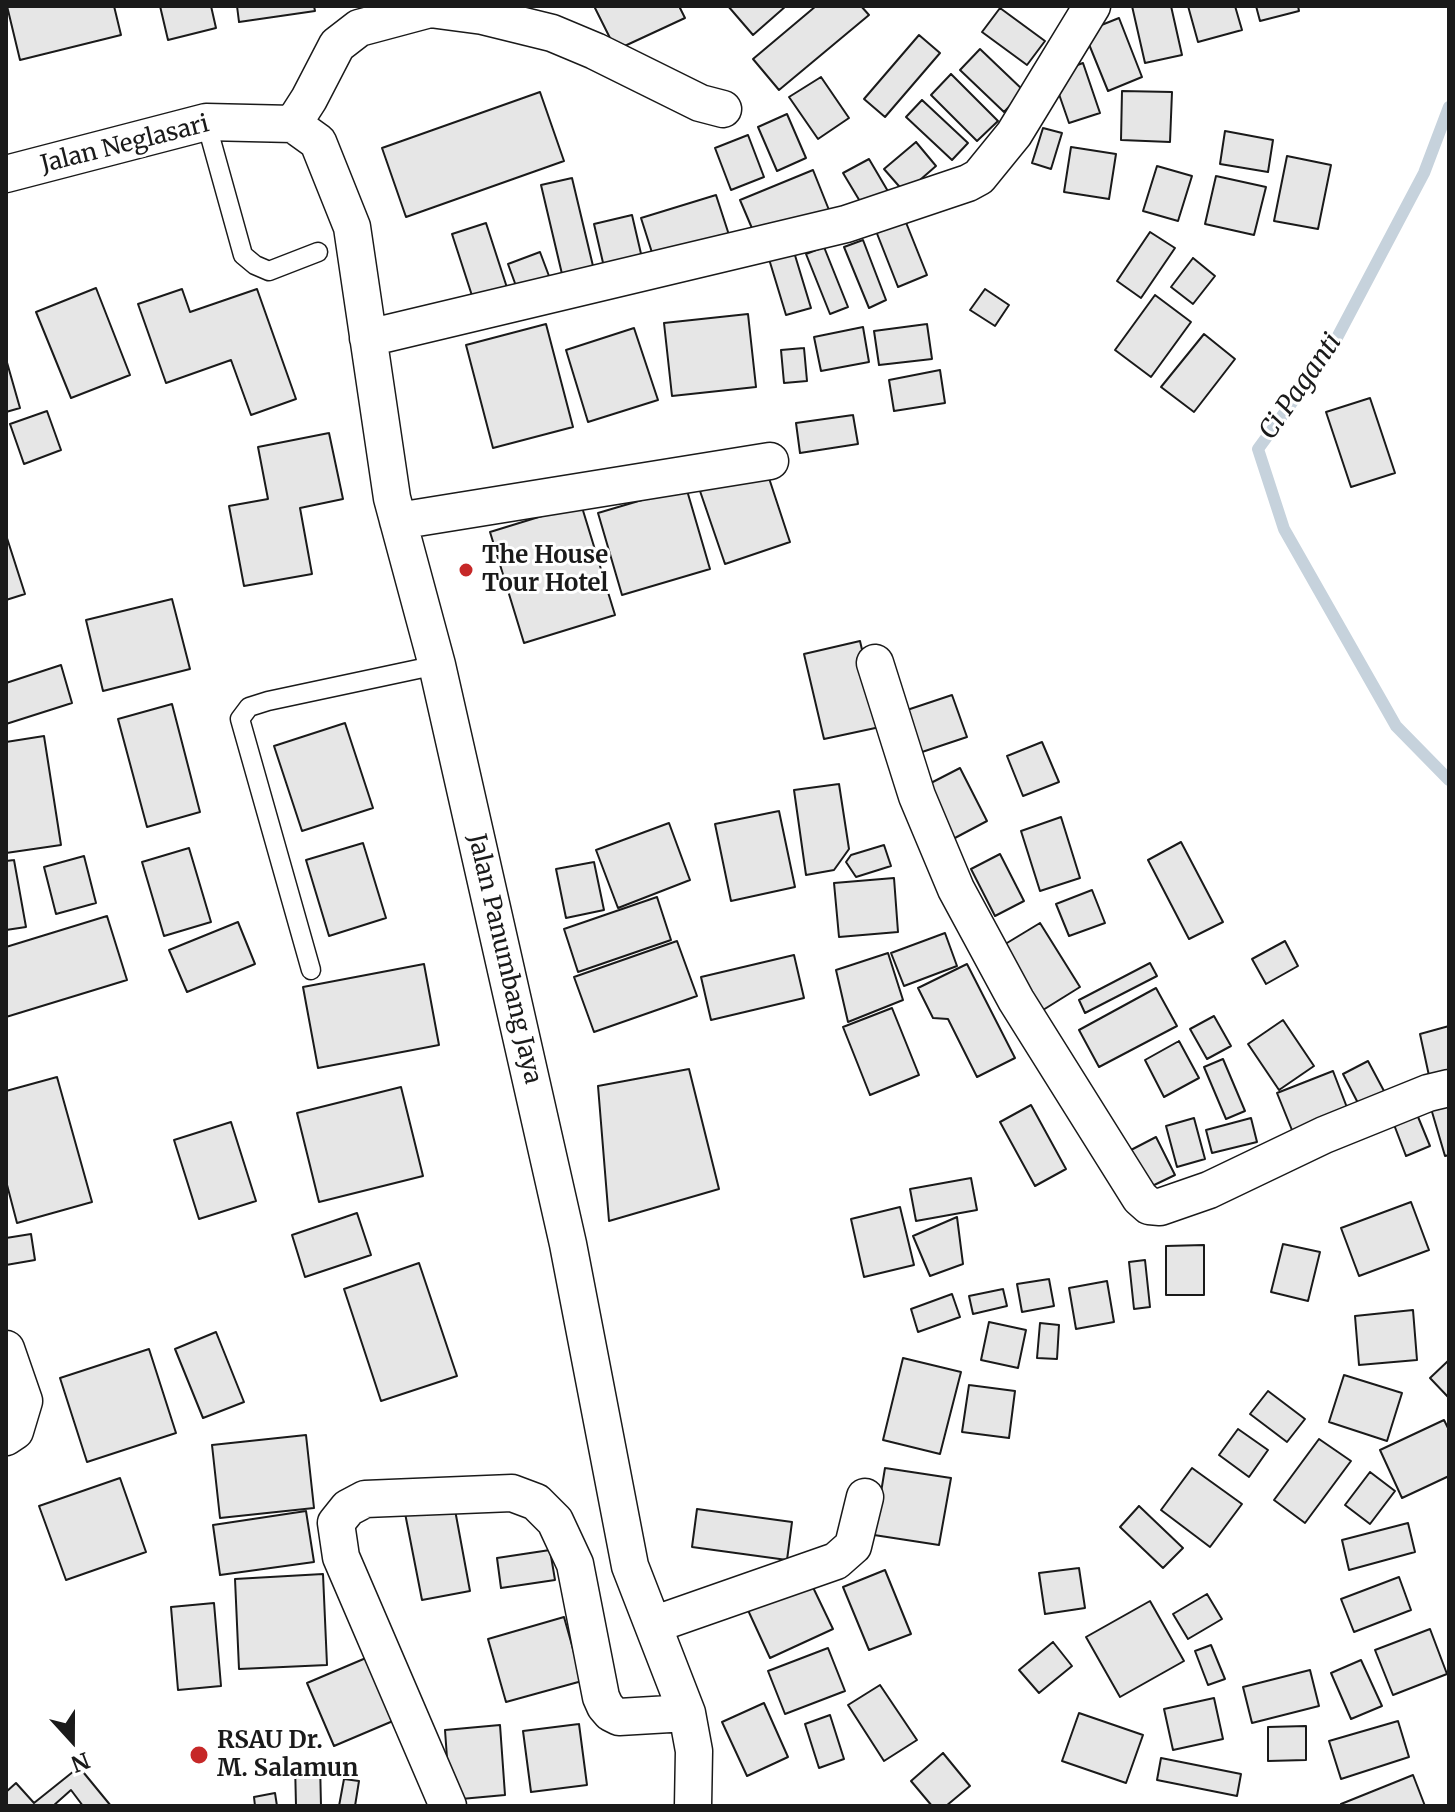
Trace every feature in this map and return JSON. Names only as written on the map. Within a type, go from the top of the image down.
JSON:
[{"type":"street","points":[[368,338],[846,224],[968,183],[979,177],[1014,134],[1092,6]]},
{"type":"street","points":[[293,124],[337,45],[359,28],[430,9],[483,16],[552,33],[700,103],[723,109]]},
{"type":"street","name":"Jalan Neglasari","points":[[6,174],[206,122],[293,124]]},
{"type":"street","name":"Jalan Panumbang Jaya","points":[[293,124],[318,142],[352,227],[392,498],[437,665],[568,1244],[630,1566],[687,1713],[694,1751],[693,1806]]},
{"type":"street","points":[[398,521],[770,461]]},
{"type":"street","points":[[875,663],[917,796],[956,889],[1016,1000],[1140,1198],[1149,1206],[1160,1207],[1209,1190],[1324,1135],[1428,1093],[1449,1088]]},
{"type":"street","points":[[6,1349],[24,1401],[15,1431],[6,1437]]},
{"type":"street","points":[[448,1806],[341,1557],[336,1523],[348,1508],[365,1499],[512,1493],[536,1502],[555,1521],[575,1564],[605,1706],[619,1717],[687,1713]]},
{"type":"street","points":[[653,1625],[836,1561],[853,1546],[865,1497]]},
{"type":"lane","points":[[206,122],[243,255],[269,271],[318,252]]},
{"type":"lane","points":[[311,970],[240,719],[249,707],[268,701],[437,665]]},
{"type":"building","points":[[7,6],[114,6],[121,35],[20,60]]},
{"type":"building","points":[[160,6],[211,6],[216,28],[168,40]]},
{"type":"building","points":[[237,6],[314,6],[315,11],[239,22]]},
{"type":"building","points":[[594,6],[679,6],[685,18],[616,50]]},
{"type":"building","points":[[728,6],[786,6],[753,35]]},
{"type":"building","points":[[816,6],[861,6],[869,15],[779,90],[753,59]]},
{"type":"building","points":[[1132,6],[1171,6],[1182,55],[1145,63]]},
{"type":"building","points":[[1188,6],[1235,6],[1242,30],[1198,42]]},
{"type":"building","points":[[1256,6],[1298,6],[1299,11],[1260,21]]},
{"type":"building","points":[[1000,8],[1045,41],[1027,65],[982,32]]},
{"type":"building","points":[[1119,18],[1142,77],[1108,91],[1084,32]]},
{"type":"building","points":[[919,35],[940,53],[885,117],[864,99]]},
{"type":"building","points":[[980,49],[1024,91],[1004,112],[960,70]]},
{"type":"building","points":[[1083,63],[1100,113],[1069,123],[1052,74]]},
{"type":"building","points":[[951,74],[998,121],[977,141],[931,95]]},
{"type":"building","points":[[821,77],[849,118],[818,139],[789,97]]},
{"type":"building","points":[[1122,91],[1172,92],[1170,142],[1121,140]]},
{"type":"building","points":[[540,92],[564,161],[406,217],[382,148]]},
{"type":"building","points":[[922,100],[968,143],[952,160],[906,117]]},
{"type":"building","points":[[787,114],[806,158],[777,171],[758,127]]},
{"type":"building","points":[[1043,128],[1062,133],[1051,169],[1032,163]]},
{"type":"building","points":[[1225,131],[1273,140],[1268,172],[1220,164]]},
{"type":"building","points":[[748,135],[764,177],[731,190],[715,148]]},
{"type":"building","points":[[916,142],[936,166],[905,193],[884,169]]},
{"type":"building","points":[[1071,147],[1116,154],[1109,199],[1064,192]]},
{"type":"building","points":[[1287,156],[1331,165],[1318,229],[1274,221]]},
{"type":"building","points":[[869,159],[889,193],[864,208],[843,173]]},
{"type":"building","points":[[1157,166],[1192,176],[1178,221],[1143,211]]},
{"type":"building","points":[[813,170],[829,210],[757,240],[740,200]]},
{"type":"building","points":[[1216,176],[1266,187],[1254,235],[1205,224]]},
{"type":"building","points":[[572,178],[593,266],[562,274],[541,185]]},
{"type":"building","points":[[716,195],[730,238],[655,262],[641,218]]},
{"type":"building","points":[[632,215],[642,258],[604,267],[594,224]]},
{"type":"building","points":[[905,220],[927,275],[898,287],[876,231]]},
{"type":"building","points":[[486,223],[511,300],[477,311],[452,234]]},
{"type":"building","points":[[1150,232],[1175,248],[1141,298],[1117,281]]},
{"type":"building","points":[[863,240],[886,300],[869,308],[844,247]]},
{"type":"building","points":[[824,247],[848,307],[830,314],[806,254]]},
{"type":"building","points":[[540,252],[552,284],[520,297],[508,264]]},
{"type":"building","points":[[794,252],[811,308],[786,315],[769,259]]},
{"type":"building","points":[[1193,258],[1215,276],[1193,304],[1171,287]]},
{"type":"building","points":[[96,288],[130,375],[71,398],[36,312]]},
{"type":"building","points":[[182,289],[190,312],[257,289],[296,399],[251,415],[231,360],[166,383],[138,304]]},
{"type":"building","points":[[985,289],[1009,305],[995,326],[970,310]]},
{"type":"building","points":[[1155,295],[1191,322],[1151,377],[1115,350]]},
{"type":"building","points":[[748,314],[756,387],[672,396],[664,323]]},
{"type":"building","points":[[546,324],[573,427],[493,448],[466,345]]},
{"type":"building","points":[[927,324],[932,359],[879,365],[874,331]]},
{"type":"building","points":[[863,327],[869,362],[821,371],[814,337]]},
{"type":"building","points":[[634,328],[658,400],[588,422],[566,350]]},
{"type":"building","points":[[1204,334],[1235,359],[1194,412],[1161,387]]},
{"type":"building","points":[[804,348],[807,381],[784,383],[781,350]]},
{"type":"building","points":[[6,359],[20,408],[6,412]]},
{"type":"building","points":[[940,370],[945,403],[894,411],[889,380]]},
{"type":"building","points":[[1370,398],[1395,473],[1351,487],[1326,412]]},
{"type":"building","points":[[47,411],[61,450],[24,464],[10,424]]},
{"type":"building","points":[[853,415],[858,444],[800,453],[796,423]]},
{"type":"building","points":[[329,433],[343,499],[300,508],[312,574],[244,586],[229,506],[268,499],[258,447]]},
{"type":"building","points":[[766,469],[790,542],[725,564],[700,491]]},
{"type":"building","points":[[686,487],[710,569],[622,595],[598,513]]},
{"type":"building","points":[[581,504],[615,615],[524,643],[490,532]]},
{"type":"building","points":[[6,535],[25,594],[6,600]]},
{"type":"building","points":[[172,599],[190,669],[103,691],[86,620]]},
{"type":"building","points":[[860,641],[880,727],[824,739],[804,654]]},
{"type":"building","points":[[61,665],[72,703],[6,724],[6,683]]},
{"type":"building","points":[[952,695],[967,737],[922,752],[907,710]]},
{"type":"building","points":[[172,704],[200,812],[147,827],[118,719]]},
{"type":"building","points":[[345,723],[373,808],[302,831],[274,746]]},
{"type":"building","points":[[44,736],[61,845],[6,853],[6,742]]},
{"type":"building","points":[[1042,742],[1059,782],[1023,796],[1007,756]]},
{"type":"building","points":[[960,768],[987,821],[953,839],[925,786]]},
{"type":"building","points":[[839,784],[849,849],[834,870],[806,875],[794,790]]},
{"type":"building","points":[[779,811],[795,887],[731,901],[715,824]]},
{"type":"building","points":[[1061,817],[1080,878],[1040,891],[1021,831]]},
{"type":"building","points":[[669,823],[690,880],[618,908],[596,850]]},
{"type":"building","points":[[1181,842],[1223,922],[1189,939],[1148,860]]},
{"type":"building","points":[[363,843],[386,918],[329,936],[306,860]]},
{"type":"building","points":[[884,845],[891,866],[856,877],[846,862],[851,855]]},
{"type":"building","points":[[189,848],[211,922],[164,936],[142,862]]},
{"type":"building","points":[[1000,854],[1024,901],[995,916],[971,869]]},
{"type":"building","points":[[84,856],[96,903],[56,914],[44,867]]},
{"type":"building","points":[[14,860],[26,927],[6,930],[6,861]]},
{"type":"building","points":[[594,862],[604,910],[566,918],[556,869]]},
{"type":"building","points":[[894,878],[898,932],[839,937],[834,883]]},
{"type":"building","points":[[1092,890],[1105,923],[1069,936],[1056,904]]},
{"type":"building","points":[[657,897],[671,940],[578,972],[564,929]]},
{"type":"building","points":[[107,916],[127,980],[6,1017],[6,947]]},
{"type":"building","points":[[238,922],[255,964],[187,992],[169,950]]},
{"type":"building","points":[[1040,923],[1080,987],[1043,1010],[1002,946]]},
{"type":"building","points":[[945,933],[957,966],[904,986],[891,953]]},
{"type":"building","points":[[677,941],[697,996],[594,1032],[574,977]]},
{"type":"building","points":[[1285,941],[1298,966],[1266,984],[1252,959]]},
{"type":"building","points":[[888,953],[903,1000],[848,1022],[836,970]]},
{"type":"building","points":[[794,955],[804,998],[711,1020],[701,977]]},
{"type":"building","points":[[1150,963],[1157,976],[1085,1013],[1079,1000]]},
{"type":"building","points":[[424,964],[439,1045],[318,1068],[303,987]]},
{"type":"building","points":[[967,964],[1015,1058],[977,1077],[948,1019],[933,1018],[918,988]]},
{"type":"building","points":[[1156,988],[1177,1026],[1099,1067],[1079,1030]]},
{"type":"building","points":[[892,1008],[919,1075],[870,1095],[843,1027]]},
{"type":"building","points":[[1214,1016],[1231,1046],[1207,1059],[1190,1029]]},
{"type":"building","points":[[1283,1020],[1314,1066],[1279,1090],[1248,1044]]},
{"type":"building","points":[[1449,1026],[1449,1081],[1431,1085],[1420,1034]]},
{"type":"building","points":[[1179,1041],[1199,1078],[1164,1097],[1145,1060]]},
{"type":"building","points":[[1223,1059],[1245,1111],[1226,1119],[1204,1067]]},
{"type":"building","points":[[1368,1061],[1384,1091],[1359,1105],[1343,1074]]},
{"type":"building","points":[[689,1069],[719,1189],[609,1221],[598,1086]]},
{"type":"building","points":[[1333,1071],[1351,1118],[1296,1140],[1277,1093]]},
{"type":"building","points":[[57,1077],[92,1202],[17,1223],[6,1181],[6,1091]]},
{"type":"building","points":[[401,1087],[423,1176],[319,1202],[297,1113]]},
{"type":"building","points":[[1449,1099],[1449,1155],[1445,1156],[1430,1105]]},
{"type":"building","points":[[1031,1105],[1066,1169],[1035,1186],[1000,1122]]},
{"type":"building","points":[[1416,1112],[1430,1146],[1406,1156],[1393,1122]]},
{"type":"building","points":[[1194,1118],[1205,1159],[1177,1167],[1166,1126]]},
{"type":"building","points":[[1251,1118],[1257,1142],[1212,1153],[1206,1130]]},
{"type":"building","points":[[231,1122],[256,1201],[199,1219],[174,1140]]},
{"type":"building","points":[[1156,1137],[1175,1175],[1148,1188],[1129,1151]]},
{"type":"building","points":[[971,1178],[977,1210],[916,1221],[910,1189]]},
{"type":"building","points":[[1411,1202],[1429,1250],[1359,1276],[1341,1228]]},
{"type":"building","points":[[900,1207],[914,1265],[864,1277],[851,1219]]},
{"type":"building","points":[[357,1213],[371,1255],[305,1277],[292,1235]]},
{"type":"building","points":[[957,1217],[963,1264],[930,1276],[913,1236]]},
{"type":"building","points":[[31,1234],[35,1260],[6,1265],[6,1238]]},
{"type":"building","points":[[1283,1244],[1320,1252],[1308,1301],[1271,1292]]},
{"type":"building","points":[[1204,1245],[1204,1295],[1166,1295],[1166,1246]]},
{"type":"building","points":[[1145,1260],[1150,1307],[1134,1309],[1129,1262]]},
{"type":"building","points":[[419,1263],[457,1376],[381,1401],[344,1289]]},
{"type":"building","points":[[1049,1279],[1054,1306],[1022,1312],[1017,1284]]},
{"type":"building","points":[[1107,1281],[1114,1322],[1076,1329],[1069,1288]]},
{"type":"building","points":[[1003,1289],[1007,1306],[973,1314],[969,1296]]},
{"type":"building","points":[[952,1294],[960,1317],[918,1332],[911,1309]]},
{"type":"building","points":[[1413,1310],[1417,1360],[1359,1365],[1355,1316]]},
{"type":"building","points":[[989,1322],[1026,1330],[1018,1368],[981,1360]]},
{"type":"building","points":[[1040,1323],[1059,1325],[1057,1359],[1037,1358]]},
{"type":"building","points":[[216,1332],[244,1402],[203,1418],[175,1349]]},
{"type":"building","points":[[149,1349],[176,1433],[87,1462],[60,1378]]},
{"type":"building","points":[[903,1358],[961,1372],[940,1454],[883,1440]]},
{"type":"building","points":[[1449,1360],[1449,1398],[1430,1378]]},
{"type":"building","points":[[1344,1375],[1402,1393],[1387,1441],[1329,1422]]},
{"type":"building","points":[[969,1385],[1015,1391],[1009,1438],[962,1432]]},
{"type":"building","points":[[1268,1391],[1305,1419],[1287,1442],[1250,1414]]},
{"type":"building","points":[[1444,1420],[1449,1430],[1449,1476],[1402,1498],[1380,1450]]},
{"type":"building","points":[[1238,1429],[1268,1450],[1249,1477],[1219,1455]]},
{"type":"building","points":[[306,1435],[314,1508],[220,1518],[212,1445]]},
{"type":"building","points":[[1319,1439],[1351,1461],[1305,1523],[1274,1500]]},
{"type":"building","points":[[885,1468],[951,1478],[939,1545],[874,1535]]},
{"type":"building","points":[[1192,1468],[1242,1504],[1210,1547],[1161,1510]]},
{"type":"building","points":[[1370,1472],[1395,1491],[1370,1524],[1345,1505]]},
{"type":"building","points":[[120,1478],[146,1552],[66,1580],[39,1506]]},
{"type":"building","points":[[453,1499],[470,1591],[422,1600],[404,1508]]},
{"type":"building","points":[[1139,1506],[1183,1548],[1163,1568],[1120,1527]]},
{"type":"building","points":[[697,1509],[792,1522],[787,1560],[692,1547]]},
{"type":"building","points":[[306,1511],[314,1562],[220,1575],[213,1525]]},
{"type":"building","points":[[1408,1523],[1415,1552],[1349,1570],[1342,1540]]},
{"type":"building","points":[[550,1550],[555,1580],[501,1588],[497,1558]]},
{"type":"building","points":[[1079,1568],[1085,1608],[1045,1614],[1039,1573]]},
{"type":"building","points":[[885,1570],[911,1634],[869,1650],[843,1587]]},
{"type":"building","points":[[323,1574],[327,1665],[239,1669],[235,1579]]},
{"type":"building","points":[[1399,1577],[1411,1610],[1354,1632],[1341,1599]]},
{"type":"building","points":[[809,1579],[833,1629],[770,1658],[747,1608]]},
{"type":"building","points":[[1207,1594],[1222,1619],[1188,1639],[1173,1614]]},
{"type":"building","points":[[1150,1601],[1184,1661],[1120,1697],[1086,1637]]},
{"type":"building","points":[[214,1603],[221,1686],[178,1690],[171,1607]]},
{"type":"building","points":[[564,1617],[582,1681],[506,1702],[488,1639]]},
{"type":"building","points":[[1430,1629],[1447,1674],[1393,1695],[1375,1650]]},
{"type":"building","points":[[1053,1642],[1072,1666],[1039,1693],[1019,1670]]},
{"type":"building","points":[[1211,1645],[1225,1679],[1208,1685],[1195,1651]]},
{"type":"building","points":[[828,1648],[845,1691],[785,1714],[768,1671]]},
{"type":"building","points":[[373,1655],[400,1718],[334,1746],[307,1683]]},
{"type":"building","points":[[1361,1660],[1382,1706],[1351,1719],[1331,1673]]},
{"type":"building","points":[[1310,1670],[1319,1706],[1252,1723],[1243,1687]]},
{"type":"building","points":[[880,1685],[917,1740],[884,1761],[848,1705]]},
{"type":"building","points":[[1214,1698],[1223,1739],[1173,1750],[1164,1709]]},
{"type":"building","points":[[764,1703],[788,1757],[747,1776],[722,1722]]},
{"type":"building","points":[[1079,1713],[1143,1735],[1126,1783],[1062,1761]]},
{"type":"building","points":[[830,1715],[844,1759],[819,1768],[805,1724]]},
{"type":"building","points":[[1398,1721],[1409,1757],[1341,1779],[1329,1741]]},
{"type":"building","points":[[579,1724],[587,1785],[531,1792],[523,1731]]},
{"type":"building","points":[[500,1725],[505,1795],[450,1800],[445,1730]]},
{"type":"building","points":[[1306,1726],[1306,1760],[1268,1761],[1268,1727]]},
{"type":"building","points":[[943,1753],[970,1786],[946,1806],[932,1806],[911,1781]]},
{"type":"building","points":[[1161,1758],[1241,1774],[1237,1796],[1157,1780]]},
{"type":"building","points":[[320,1762],[321,1806],[296,1806],[295,1763]]},
{"type":"building","points":[[79,1767],[111,1806],[83,1806],[71,1790],[53,1806],[6,1806],[6,1792],[16,1783],[34,1803]]},
{"type":"building","points":[[1413,1775],[1425,1806],[1341,1804]]},
{"type":"building","points":[[344,1779],[359,1781],[355,1806],[339,1806]]},
{"type":"building","points":[[275,1793],[277,1806],[255,1806],[254,1797]]},
{"type":"waterway","name":"Ci Paganti","points":[[1449,107],[1424,173],[1331,349],[1258,449],[1284,529],[1396,726],[1449,780]]},
{"type":"place","name":"The House Tour Hotel","points":[[466,570]]},
{"type":"place","name":"RSAU Dr. M. Salamun","points":[[199,1755]]}]
